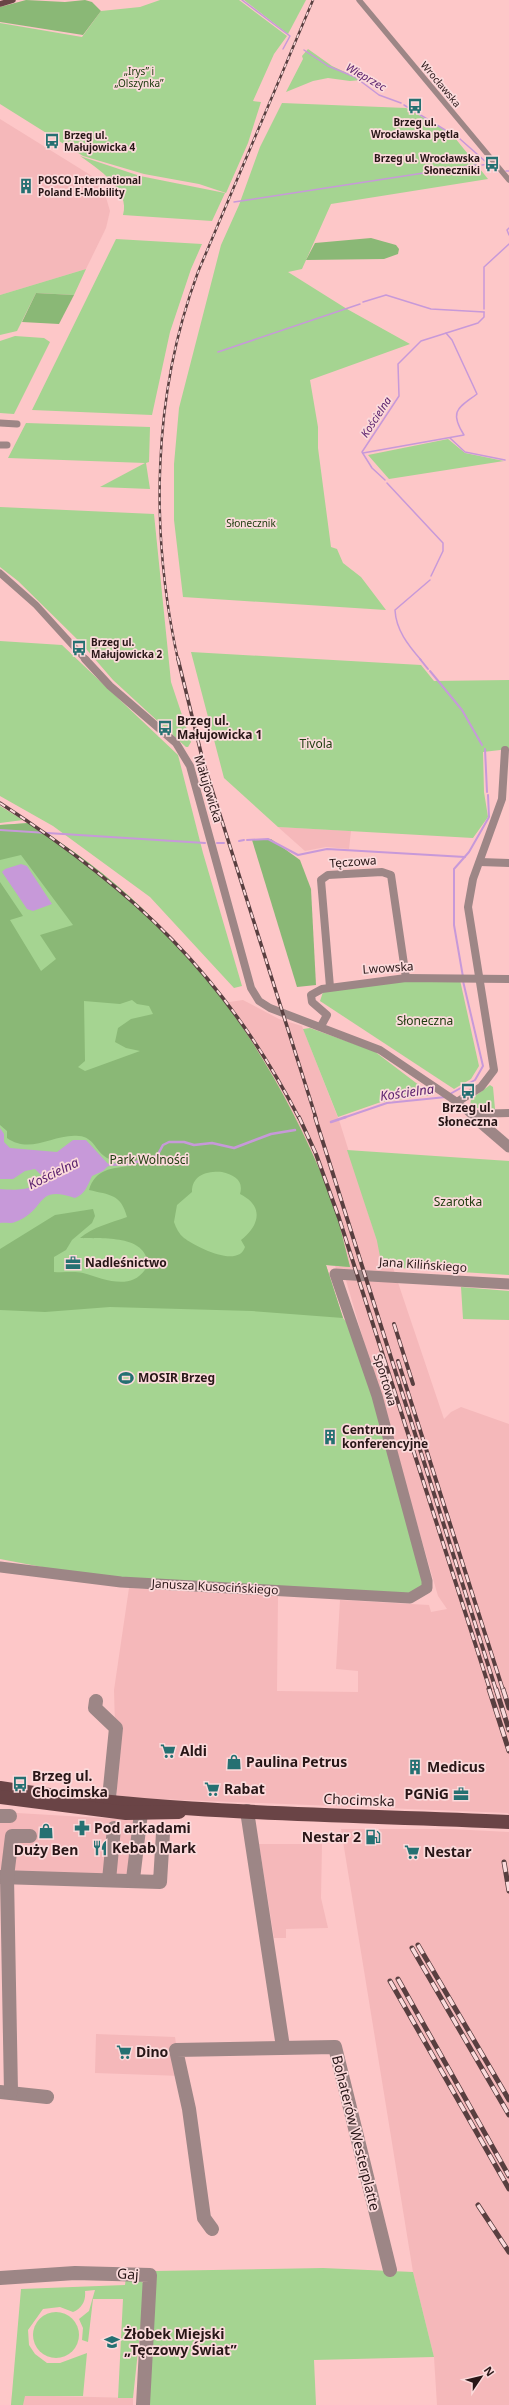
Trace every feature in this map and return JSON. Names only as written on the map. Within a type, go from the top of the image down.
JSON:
[{"type":"main road","points":[[0,4],[13,0]]},
{"type":"main road","name":"Chocimska","points":[[0,1788],[108,1806],[140,1813],[208,1810]]},
{"type":"main road","name":"Chocimska","points":[[0,1797],[108,1806],[509,1822]]},
{"type":"street","name":"Wrocławska","points":[[359,0],[509,180]]},
{"type":"street","points":[[0,423],[17,424]]},
{"type":"street","name":"Małujowicka","points":[[0,573],[36,605],[110,686],[176,743],[185,755],[190,766],[253,993],[259,1001],[270,1008],[380,1050],[451,1098],[472,1114],[509,1147]]},
{"type":"street","points":[[0,586],[11,582]]},
{"type":"street","points":[[451,1098],[481,1087],[494,1070],[468,907],[469,897],[480,862],[507,785],[505,750]]},
{"type":"street","points":[[480,862],[509,863]]},
{"type":"street","name":"Tęczowa","points":[[330,987],[321,880],[328,874],[382,872],[391,875],[406,978]]},
{"type":"street","name":"Lwowska","points":[[320,1026],[327,1016],[312,1002],[311,995],[330,987],[406,978],[509,979]]},
{"type":"street","points":[[472,1114],[509,1113]]},
{"type":"street","name":"Jana Kilińskiego","points":[[335,1274],[509,1284]]},
{"type":"street","name":"Sportowa","points":[[335,1274],[358,1335],[377,1396],[427,1581],[427,1588]]},
{"type":"street","name":"Janusza Kusocińskiego","points":[[0,1566],[121,1582],[402,1598],[417,1596],[427,1588]]},
{"type":"street","points":[[96,1700],[95,1708],[101,1716],[112,1722],[116,1728],[108,1806]]},
{"type":"street","points":[[247,1811],[283,2047]]},
{"type":"street","points":[[133,1879],[140,1813]]},
{"type":"street","points":[[109,1880],[114,1828]]},
{"type":"street","points":[[3,1877],[109,1880],[133,1879],[141,1882],[160,1882],[163,1833]]},
{"type":"street","points":[[30,1836],[12,1836],[3,1877],[5,2092],[47,2097]]},
{"type":"street","name":"Bohaterów Westerplatte","points":[[212,2229],[204,2218],[189,2109],[176,2050],[335,2047],[390,2270]]},
{"type":"street","name":"Gaj","points":[[0,2278],[44,2273],[112,2273],[150,2275],[143,2405]]},
{"type":"shaded area","name":"POSCO International Poland E-Mobility","points":[[0,119],[92,176],[105,194],[110,211],[106,228],[86,269],[0,295]]},
{"type":"shaded area","points":[[278,827],[351,831],[349,849],[326,847],[305,851]]},
{"type":"shaded area","points":[[243,1000],[279,1019],[302,1026],[340,1123],[377,1241],[384,1241],[444,1419],[451,1412],[461,1407],[509,1424],[509,1817],[508,1813],[134,1798],[117,1795],[114,1690],[129,1588],[278,1596],[277,1691],[358,1692],[358,1671],[336,1669],[340,1600],[429,1605],[431,1612],[447,1609],[438,1596],[343,1270],[336,1269],[312,1187],[216,1004]]},
{"type":"shaded area","points":[[0,1812],[136,1820],[130,1877],[0,1873]]},
{"type":"shaded area","points":[[341,1829],[450,1829],[509,1832],[509,2405],[437,2405],[434,2357],[413,2272]]},
{"type":"shaded area","points":[[259,1844],[322,1844],[321,1898],[328,1928],[286,1929],[286,1938],[274,1938]]},
{"type":"shaded area","points":[[96,2034],[175,2037],[181,2076],[95,2073]]},
{"type":"shaded area","points":[[12,2395],[133,2398],[133,2405],[11,2405]]},
{"type":"green space","points":[[26,0],[65,2],[85,0],[92,2],[101,11],[83,35],[0,22],[0,7]]},
{"type":"green space","name":"„Irys” i „Olszynka”","points":[[160,0],[239,0],[287,36],[274,54],[253,101],[261,102],[248,143],[226,193],[199,184],[144,174],[83,156],[0,104],[0,23],[82,37],[101,11],[140,7]]},
{"type":"green space","points":[[244,0],[306,0],[288,34]]},
{"type":"green space","points":[[308,49],[332,66],[362,80],[350,81],[328,78],[313,81],[286,92],[303,59],[302,56]]},
{"type":"green space","name":"Słonecznik","points":[[282,103],[406,108],[451,133],[488,179],[331,204],[302,269],[288,272],[347,309],[410,344],[310,380],[318,427],[318,448],[331,547],[337,549],[343,563],[361,577],[386,610],[183,597],[174,520],[174,464],[179,408],[221,245],[239,205],[260,147]]},
{"type":"green space","points":[[80,156],[140,176],[225,193],[212,221],[123,215],[124,206],[122,197],[117,189],[103,173]]},
{"type":"green space","points":[[371,238],[396,245],[399,249],[398,254],[384,259],[306,260],[315,243]]},
{"type":"green space","points":[[116,239],[202,244],[191,269],[170,332],[152,415],[32,410]]},
{"type":"green space","points":[[86,269],[74,295],[36,293],[17,331],[0,335],[0,295]]},
{"type":"green space","points":[[36,293],[74,295],[59,324],[22,322]]},
{"type":"green space","points":[[15,336],[44,338],[50,342],[14,414],[0,413],[0,341]]},
{"type":"green space","points":[[26,423],[150,427],[149,462],[146,463],[150,489],[100,487],[145,463],[8,458]]},
{"type":"green space","points":[[448,439],[465,453],[504,461],[389,479],[368,455]]},
{"type":"green space","points":[[0,507],[154,514],[171,682],[191,742],[188,747],[186,747],[113,680],[81,643],[18,581],[0,567]]},
{"type":"green space","points":[[0,641],[62,645],[178,755],[203,853],[242,986],[234,988],[150,897],[53,826],[0,796]]},
{"type":"green space","name":"Tivola","points":[[191,652],[421,665],[434,681],[509,680],[509,749],[483,752],[484,792],[488,817],[473,838],[278,827],[224,778]]},
{"type":"green space","points":[[0,806],[23,820],[0,823]]},
{"type":"green space","points":[[29,823],[79,856],[126,893],[168,935],[207,979],[242,1027],[274,1078],[301,1130],[326,1185],[340,1226],[350,1267],[326,1265],[343,1318],[358,1335],[427,1588],[417,1596],[121,1582],[0,1559],[0,825]]},
{"type":"green space","name":"Park Wolności","points":[[29,823],[79,856],[126,893],[168,935],[207,979],[242,1027],[274,1078],[301,1130],[326,1185],[333,1205],[350,1267],[326,1265],[343,1318],[252,1311],[110,1307],[45,1312],[0,1310],[0,1249],[55,1215],[93,1209],[95,1216],[92,1223],[72,1240],[66,1250],[54,1257],[54,1272],[80,1272],[118,1282],[135,1279],[142,1274],[148,1265],[145,1255],[140,1248],[132,1243],[122,1240],[80,1238],[96,1228],[127,1217],[125,1209],[114,1197],[89,1190],[95,1178],[100,1174],[111,1169],[130,1166],[129,1161],[107,1158],[88,1139],[79,1136],[61,1137],[34,1144],[16,1143],[7,1138],[7,1131],[0,1125],[0,882],[23,916],[10,920],[41,971],[56,959],[40,935],[73,925],[21,855],[0,860],[0,825]],"holes":[[[132,1000],[137,1004],[149,1006],[153,1014],[131,1019],[118,1028],[115,1042],[126,1048],[140,1051],[85,1071],[78,1067],[85,1061],[84,1001],[120,1004]],[[222,1172],[237,1179],[241,1185],[240,1194],[253,1204],[257,1216],[252,1228],[241,1240],[245,1247],[241,1253],[234,1256],[216,1254],[189,1242],[181,1235],[174,1222],[177,1205],[192,1192],[193,1186],[198,1178],[206,1173]]]},
{"type":"green space","points":[[271,839],[300,860],[311,889],[316,985],[297,987],[252,840]]},
{"type":"green space","name":"Słoneczna","points":[[460,980],[479,1066],[471,1079],[454,1089],[320,1001],[323,992],[375,982]]},
{"type":"green space","points":[[310,1028],[374,1051],[432,1095],[381,1102],[338,1117],[303,1029]]},
{"type":"green space","points":[[490,1085],[493,1087],[495,1109],[475,1108],[470,1106],[471,1099]]},
{"type":"green space","name":"Szarotka","points":[[347,1150],[509,1161],[509,1275],[382,1267],[377,1241]]},
{"type":"green space","points":[[461,1287],[509,1291],[509,1320],[463,1319]]},
{"type":"green space","points":[[323,2268],[413,2272],[434,2357],[314,2360],[316,2405],[149,2405],[155,2271]]},
{"type":"green space","points":[[126,2277],[138,2278],[145,2285],[133,2398],[118,2398],[123,2299],[93,2299],[88,2342],[82,2340],[83,2328],[79,2319],[89,2311],[95,2290],[85,2291],[83,2304],[73,2312],[60,2307],[43,2309],[28,2330],[29,2345],[35,2354],[47,2363],[60,2363],[87,2353],[83,2396],[25,2396],[23,2405],[11,2405],[21,2289],[125,2285]]},
{"type":"green space","points":[[56,2312],[69,2316],[75,2322],[79,2335],[75,2348],[69,2354],[56,2358],[43,2354],[37,2348],[33,2335],[37,2322],[43,2316]]},
{"type":"water","points":[[21,864],[27,866],[52,904],[33,911],[27,909],[2,872],[5,869]]},
{"type":"water","points":[[0,1128],[4,1134],[4,1142],[10,1148],[57,1152],[73,1140],[86,1140],[109,1165],[103,1171],[92,1176],[86,1189],[75,1198],[53,1194],[46,1197],[32,1212],[25,1217],[13,1223],[0,1223],[0,1189],[24,1189],[36,1185],[42,1176],[35,1169],[25,1171],[13,1179],[0,1179]]},
{"type":"waterway","name":"Wieprzec","points":[[242,0],[290,36],[283,49]]},
{"type":"waterway","name":"Wieprzec","points":[[304,50],[328,66],[355,77],[379,95],[401,103]]},
{"type":"waterway","name":"Wieprzec","points":[[404,105],[460,139],[486,162]]},
{"type":"waterway","name":"Wieprzec","points":[[482,165],[489,164]]},
{"type":"waterway","name":"Wieprzec","points":[[489,164],[497,172]]},
{"type":"waterway","points":[[234,202],[476,165]]},
{"type":"waterway","name":"Kościelna","points":[[509,228],[507,230],[509,235]]},
{"type":"waterway","name":"Kościelna","points":[[484,309],[484,267],[509,244]]},
{"type":"waterway","points":[[363,302],[386,295],[431,309],[484,312],[484,317],[478,323],[446,333]]},
{"type":"waterway","points":[[218,352],[360,304]]},
{"type":"waterway","points":[[363,453],[464,435],[457,420],[458,410],[477,394],[452,340],[446,333]]},
{"type":"waterway","name":"Kościelna","points":[[385,480],[372,468],[362,452],[399,396],[398,364],[421,341],[446,333]]},
{"type":"waterway","points":[[450,438],[465,452],[505,460]]},
{"type":"waterway","name":"Kościelna","points":[[387,483],[443,543],[443,551],[431,576]]},
{"type":"waterway","name":"Kościelna","points":[[421,660],[407,643],[400,631],[395,610],[430,580]]},
{"type":"waterway","name":"Kościelna","points":[[420,659],[428,669]]},
{"type":"waterway","name":"Kościelna","points":[[430,671],[462,710],[482,745]]},
{"type":"waterway","name":"Kościelna","points":[[485,749],[487,792]]},
{"type":"waterway","name":"Kościelna","points":[[465,857],[489,817],[488,795]]},
{"type":"waterway","points":[[0,830],[205,843]]},
{"type":"waterway","points":[[247,840],[268,839],[298,855],[327,849],[465,857]]},
{"type":"waterway","points":[[239,841],[244,840]]},
{"type":"waterway","points":[[217,843],[224,843]]},
{"type":"waterway","name":"Kościelna","points":[[463,977],[454,925],[454,869],[465,857]]},
{"type":"waterway","name":"Kościelna","points":[[450,1094],[475,1080],[483,1066],[463,981]]},
{"type":"waterway","name":"Kościelna","points":[[343,1118],[387,1103],[446,1097]]},
{"type":"waterway","name":"Kościelna","points":[[331,1122],[343,1118]]},
{"type":"waterway","name":"Kościelna","points":[[106,1165],[129,1164],[157,1156],[163,1145],[169,1142],[184,1142],[194,1145],[212,1143],[234,1148],[271,1134],[295,1130]]},
{"type":"railway","points":[[178,660],[169,612],[163,563],[160,514],[160,464],[164,415],[172,367],[183,319],[198,272],[313,0]]},
{"type":"railway","points":[[178,659],[203,761],[316,1118]]},
{"type":"railway","points":[[0,803],[93,869],[134,903],[172,940],[207,978],[240,1021],[270,1067],[299,1118]]},
{"type":"railway","points":[[299,1117],[316,1154],[339,1218],[490,1690]]},
{"type":"railway","points":[[315,1117],[496,1690]]},
{"type":"railway","points":[[394,1324],[413,1384]]},
{"type":"railway","points":[[398,1361],[503,1690]]},
{"type":"railway","points":[[489,1689],[509,1751]]},
{"type":"railway","points":[[496,1689],[509,1730]]},
{"type":"railway","points":[[503,1689],[509,1708]]},
{"type":"railway","points":[[504,1862],[509,1891]]},
{"type":"railway","points":[[418,1945],[509,2100]]},
{"type":"railway","points":[[412,1948],[509,2115]]},
{"type":"railway","points":[[398,1979],[509,2176]]},
{"type":"railway","points":[[390,1981],[509,2189]]},
{"type":"railway","points":[[478,2205],[509,2252]]},
{"type":"place","name":"Brzeg ul. Wrocławska pętla","points":[[415,106]]},
{"type":"place","name":"Brzeg ul. Małujowicka 4","points":[[52,141]]},
{"type":"place","name":"Brzeg ul. Wrocławska Słoneczniki","points":[[492,164]]},
{"type":"place","name":"POSCO International Poland E-Mobility","points":[[26,186]]},
{"type":"place","name":"Brzeg ul. Małujowicka 2","points":[[79,648]]},
{"type":"place","name":"Brzeg ul. Małujowicka 1","points":[[165,728]]},
{"type":"place","name":"Brzeg ul. Słoneczna","points":[[468,1091]]},
{"type":"place","name":"Nadleśnictwo","points":[[73,1263]]},
{"type":"place","name":"MOSIR Brzeg","points":[[126,1378]]},
{"type":"place","name":"Centrum konferencyjne","points":[[330,1437]]},
{"type":"place","name":"Aldi","points":[[168,1751]]},
{"type":"place","name":"Paulina Petrus","points":[[234,1762]]},
{"type":"place","name":"Medicus","points":[[415,1767]]},
{"type":"place","name":"Brzeg ul. Chocimska","points":[[20,1784]]},
{"type":"place","name":"Rabat","points":[[212,1789]]},
{"type":"place","name":"PGNiG","points":[[461,1794]]},
{"type":"place","name":"Pod arkadami","points":[[82,1828]]},
{"type":"place","name":"Duży Ben","points":[[46,1831]]},
{"type":"place","name":"Nestar 2","points":[[373,1837]]},
{"type":"place","name":"Kebab Mark","points":[[100,1848]]},
{"type":"place","name":"Nestar","points":[[412,1852]]},
{"type":"place","name":"Dino","points":[[124,2052]]},
{"type":"place","name":"Żłobek Miejski „Tęczowy Świat”","points":[[112,2342]]}]
